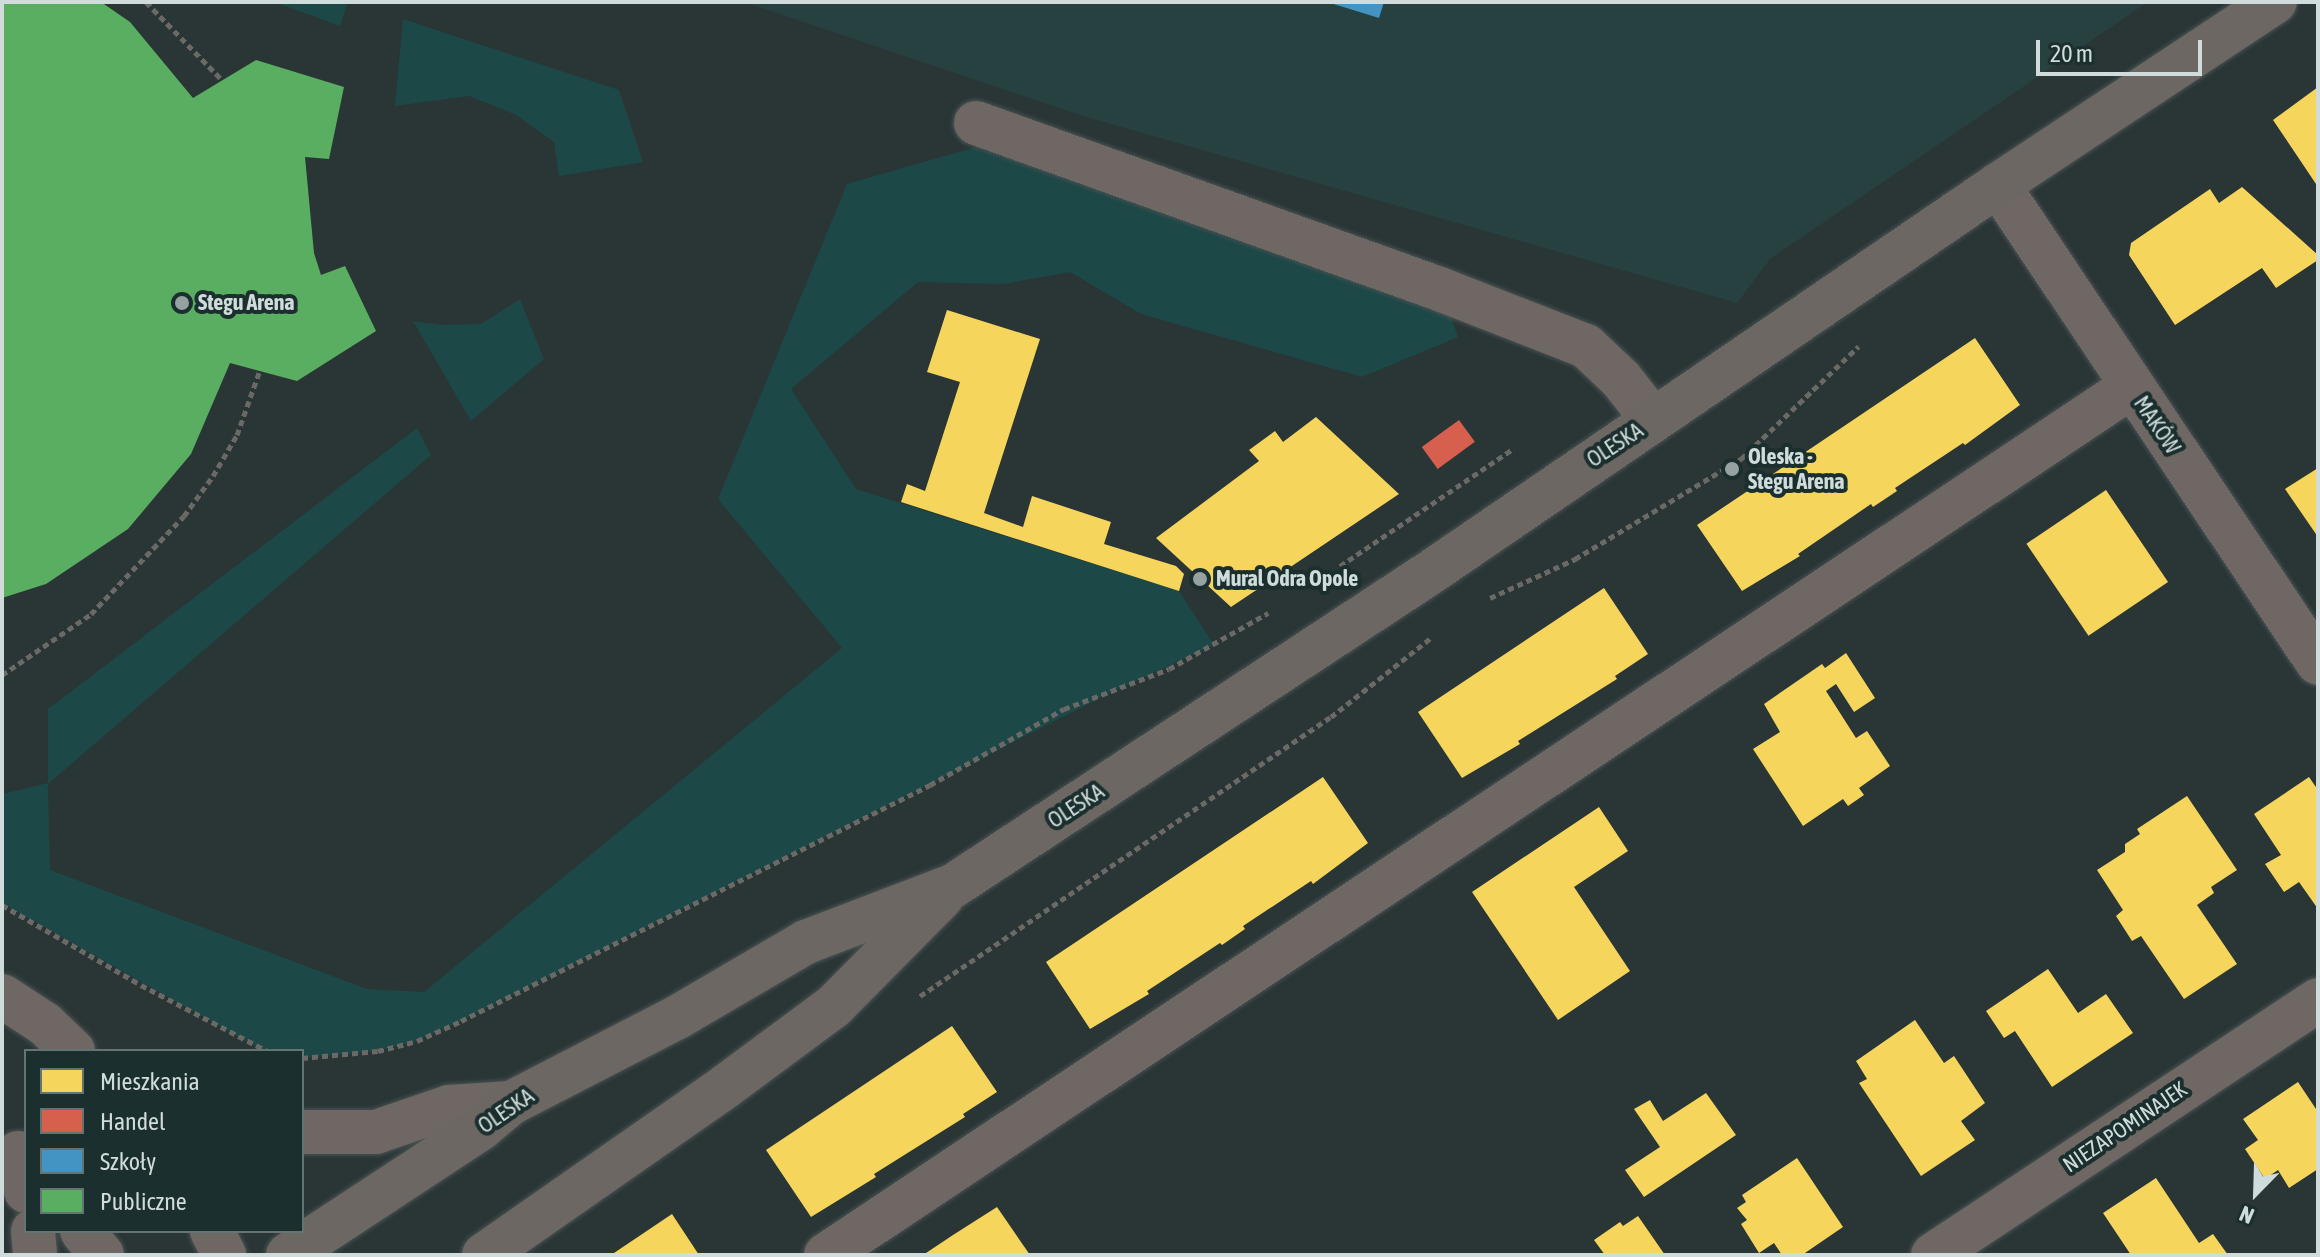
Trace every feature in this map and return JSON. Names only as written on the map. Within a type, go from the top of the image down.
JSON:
[{"type":"main road","name":"OLESKA","points":[[484,1255],[726,1086],[834,1006],[953,886],[1431,572],[1998,185],[2275,2]]},
{"type":"main road","name":"OLESKA","points":[[288,1255],[468,1137],[511,1103],[676,1018],[806,942],[953,886]]},
{"type":"street","points":[[976,123],[1442,290],[1586,346],[1621,379],[1653,420]]},
{"type":"street","name":"MAKÓW","points":[[1998,185],[2318,663]]},
{"type":"street","points":[[826,1255],[2131,387]]},
{"type":"street","points":[[2,996],[59,1038],[91,1049]]},
{"type":"street","name":"NIEZAPOMINAJEK","points":[[1933,1255],[2318,1000]]},
{"type":"street","points":[[304,1132],[376,1132],[449,1107],[511,1103]]},
{"type":"street","points":[[33,1233],[35,1255]]},
{"type":"street","points":[[84,1233],[102,1255]]},
{"type":"street","points":[[213,1233],[224,1255]]},
{"type":"path","points":[[146,2],[222,80]]},
{"type":"path","points":[[1483,601],[1575,559],[1741,459],[1861,344]]},
{"type":"path","points":[[2,675],[91,614],[184,516],[237,435],[260,370]]},
{"type":"path","points":[[1333,571],[1524,443]]},
{"type":"path","points":[[304,1058],[378,1051],[417,1041],[450,1026],[930,785],[1064,709],[1169,669],[1271,611]]},
{"type":"path","points":[[919,997],[1331,717],[1435,635]]},
{"type":"path","points":[[2,905],[141,985],[263,1049]]},
{"type":"shaded area","points":[[274,2],[348,2],[340,26]]},
{"type":"shaded area","points":[[744,2],[2148,2],[1770,259],[1737,303],[1083,116]]},
{"type":"shaded area","points":[[403,19],[619,90],[643,162],[559,176],[554,142],[516,115],[469,96],[395,106]]},
{"type":"shaded area","points":[[1014,136],[1442,290],[1458,337],[1362,377],[1141,314],[1070,272],[1004,284],[918,282],[791,389],[856,489],[1179,591],[1214,645],[1112,692],[417,1041],[378,1051],[304,1058],[304,1049],[260,1049],[2,903],[2,794],[48,783],[48,709],[417,428],[431,455],[48,784],[50,870],[367,989],[424,992],[842,648],[718,499],[847,184]]},
{"type":"shaded area","points":[[520,299],[544,359],[471,421],[413,321],[442,325],[481,324]]},
{"type":"building: Mieszkania","points":[[2318,87],[2318,187],[2273,120]]},
{"type":"building: Mieszkania","points":[[2242,187],[2318,255],[2318,260],[2276,288],[2262,268],[2175,325],[2129,255],[2131,243],[2210,189],[2219,203]]},
{"type":"building: Mieszkania","points":[[947,310],[1040,339],[984,513],[1023,527],[1032,496],[1111,522],[1104,544],[1176,566],[1184,574],[1179,591],[901,502],[907,484],[925,491],[960,382],[927,372]]},
{"type":"building: Mieszkania","points":[[1975,338],[2020,405],[1965,445],[1963,443],[1895,488],[1897,491],[1873,507],[1871,504],[1798,554],[1800,556],[1742,591],[1697,525]]},
{"type":"building: Mieszkania","points":[[1316,417],[1399,494],[1231,607],[1156,538],[1259,461],[1249,450],[1275,431],[1283,442]]},
{"type":"building: Mieszkania","points":[[2318,468],[2318,537],[2285,489]]},
{"type":"building: Mieszkania","points":[[2106,490],[2168,582],[2088,636],[2026,544]]},
{"type":"building: Mieszkania","points":[[1604,588],[1648,654],[1615,676],[1617,679],[1518,741],[1520,744],[1462,778],[1418,712]]},
{"type":"building: Mieszkania","points":[[1846,653],[1875,698],[1854,712],[1836,684],[1826,691],[1856,738],[1867,731],[1890,766],[1859,788],[1864,795],[1848,806],[1843,799],[1803,826],[1753,749],[1780,732],[1764,704],[1822,664],[1825,668]]},
{"type":"building: Mieszkania","points":[[1323,777],[1368,843],[1313,884],[1311,881],[1243,926],[1245,929],[1222,945],[1220,943],[1147,991],[1149,994],[1090,1029],[1046,962]]},
{"type":"building: Mieszkania","points":[[2309,777],[2318,790],[2318,909],[2299,882],[2284,892],[2265,864],[2281,855],[2254,814]]},
{"type":"building: Mieszkania","points":[[2187,796],[2237,870],[2211,887],[2214,893],[2197,905],[2237,964],[2184,999],[2141,936],[2132,941],[2116,916],[2123,910],[2097,870],[2125,852],[2125,844],[2140,834],[2137,829]]},
{"type":"building: Mieszkania","points":[[1599,807],[1628,851],[1574,887],[1630,971],[1558,1020],[1472,892]]},
{"type":"building: Mieszkania","points":[[2048,969],[2078,1013],[2106,994],[2133,1033],[2052,1087],[2015,1031],[2004,1038],[1986,1011]]},
{"type":"building: Mieszkania","points":[[1915,1020],[1944,1063],[1954,1056],[1985,1103],[1961,1121],[1975,1140],[1921,1176],[1859,1083],[1867,1079],[1856,1061]]},
{"type":"building: Mieszkania","points":[[952,1026],[997,1092],[963,1114],[965,1117],[874,1174],[876,1177],[811,1217],[766,1150]]},
{"type":"building: Mieszkania","points":[[2298,1082],[2318,1112],[2318,1169],[2289,1188],[2278,1170],[2265,1179],[2245,1149],[2258,1140],[2243,1119]]},
{"type":"building: Mieszkania","points":[[1706,1093],[1736,1135],[1644,1197],[1625,1170],[1660,1147],[1634,1109],[1650,1100],[1663,1121]]},
{"type":"building: Mieszkania","points":[[1797,1158],[1843,1227],[1802,1255],[1782,1255],[1774,1243],[1759,1253],[1741,1224],[1747,1220],[1737,1208],[1746,1202],[1742,1195]]},
{"type":"building: Mieszkania","points":[[2156,1178],[2199,1243],[2213,1234],[2228,1255],[2131,1255],[2103,1213]]},
{"type":"building: Mieszkania","points":[[997,1207],[1030,1255],[923,1255],[953,1235]]},
{"type":"building: Mieszkania","points":[[672,1214],[699,1255],[611,1255]]},
{"type":"building: Mieszkania","points":[[1638,1216],[1665,1255],[1605,1255],[1594,1240],[1620,1222],[1623,1226]]},
{"type":"building: Handel","points":[[1459,420],[1475,442],[1438,469],[1422,447]]},
{"type":"building: Szkoły","points":[[1327,2],[1384,2],[1379,18]]},
{"type":"building: Publiczne","name":"Stegu Arena","points":[[2,2],[101,2],[130,22],[193,98],[256,60],[344,87],[329,159],[305,157],[314,253],[321,275],[345,266],[376,331],[297,381],[230,363],[191,454],[128,529],[46,584],[2,598]]},
{"type":"place","name":"Stegu Arena","points":[[182,303]]},
{"type":"place","name":"Oleska - Stegu Arena","points":[[1732,469]]},
{"type":"place","name":"Mural Odra Opole","points":[[1200,579]]}]
